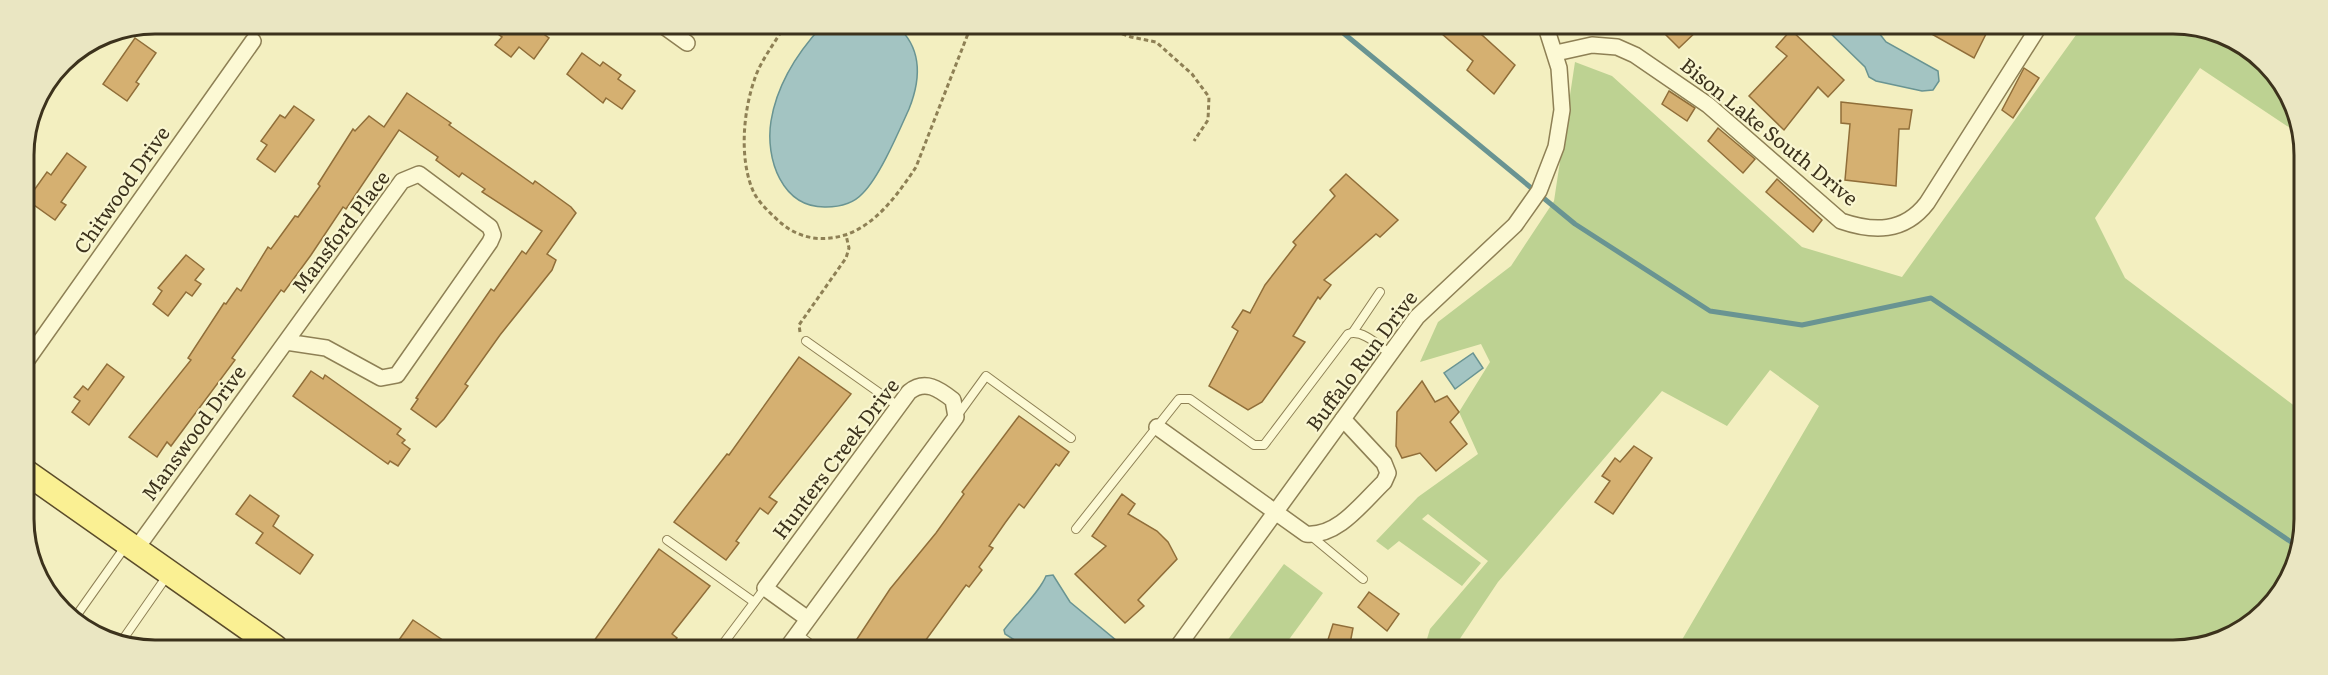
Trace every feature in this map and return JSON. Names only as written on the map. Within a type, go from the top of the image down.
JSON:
[{"type":"main road","points":[[34,478],[265,640]]},
{"type":"street","name":"Buffalo Run Drive","points":[[1183,640],[1427,306],[1503,237],[1535,197],[1556,147],[1560,127],[1561,93],[1556,53],[1549,34]]},
{"type":"street","name":"Bison Lake South Drive","points":[[1556,53],[1592,45],[1627,50],[1708,105],[1841,221],[1857,228],[1882,229],[1910,219],[1927,203],[2033,34]]},
{"type":"street","points":[[676,35],[687,43]]},
{"type":"street","name":"Chitwood Drive","points":[[34,351],[253,41]]},
{"type":"street","name":"Mansford Place","points":[[419,174],[490,227],[493,235],[490,242],[397,375],[381,378],[344,355],[326,348],[286,342],[402,181],[419,174]]},
{"type":"street","name":"Manswood Drive","points":[[132,546],[286,342]]},
{"type":"street","name":"Hunters Creek Drive","points":[[765,588],[898,406],[913,389],[929,386],[953,400],[956,417]]},
{"type":"street","points":[[793,640],[956,417]]},
{"type":"street","points":[[1157,427],[1276,513],[1309,534],[1321,535],[1330,531],[1388,476],[1384,463],[1343,419]]},
{"type":"street","points":[[765,588],[808,619]]},
{"type":"lane","points":[[1076,530],[1177,401],[1186,397],[1254,445],[1264,445],[1343,338],[1353,332],[1380,292]]},
{"type":"lane","points":[[1353,332],[1365,336],[1390,354]]},
{"type":"lane","points":[[806,340],[898,406]]},
{"type":"lane","points":[[956,417],[986,376],[1071,438]]},
{"type":"lane","points":[[1309,534],[1362,579]]},
{"type":"lane","points":[[667,540],[754,602]]},
{"type":"lane","points":[[79,613],[132,546]]},
{"type":"lane","points":[[125,636],[170,573]]},
{"type":"lane","points":[[726,640],[765,588]]},
{"type":"lane","points":[[797,634],[805,640]]},
{"type":"path","points":[[780,35],[766,56],[752,89],[745,136],[746,160],[754,193],[771,214],[792,232],[824,240],[846,235],[864,226],[887,206],[916,167],[968,35]]},
{"type":"path","points":[[1124,35],[1156,42],[1192,74],[1209,97],[1208,120],[1194,141]]},
{"type":"path","points":[[806,340],[800,325],[846,258],[849,248],[846,235]]},
{"type":"green space","points":[[2077,34],[2188,36],[2219,44],[2240,55],[2252,65],[2273,88],[2281,102],[2290,128],[2200,68],[2095,218],[2125,278],[2294,405],[2292,535],[2284,566],[2263,599],[2240,620],[2219,631],[2180,640],[1682,640],[1819,406],[1770,370],[1727,426],[1662,391],[1498,582],[1459,640],[1427,640],[1430,629],[1488,561],[1428,514],[1422,519],[1481,563],[1462,586],[1399,541],[1388,550],[1376,541],[1418,497],[1478,454],[1459,412],[1490,362],[1481,344],[1420,362],[1438,322],[1511,266],[1554,201],[1575,62],[1612,76],[1802,247],[1902,277]]},
{"type":"green space","points":[[1284,564],[1323,593],[1289,640],[1228,640]]},
{"type":"water","points":[[1831,34],[1880,34],[1886,42],[1938,71],[1939,81],[1933,90],[1922,91],[1876,81],[1869,77],[1865,67]]},
{"type":"water","points":[[815,35],[905,35],[912,44],[915,54],[916,87],[909,109],[889,153],[863,193],[851,202],[841,205],[826,207],[811,205],[798,199],[780,179],[774,165],[770,136],[774,107],[783,82]]},
{"type":"water","points":[[1473,353],[1483,368],[1455,389],[1444,373]]},
{"type":"water","points":[[1053,575],[1070,602],[1116,640],[1014,640],[1005,634],[1004,630],[1033,596],[1046,576]]},
{"type":"building","points":[[1442,34],[1481,34],[1515,65],[1494,94],[1467,70],[1473,61]]},
{"type":"building","points":[[1665,34],[1693,34],[1679,48]]},
{"type":"building","points":[[1787,34],[1795,34],[1844,80],[1828,97],[1818,87],[1784,130],[1749,96],[1787,56],[1776,47]]},
{"type":"building","points":[[1932,34],[1986,34],[1974,58]]},
{"type":"building","points":[[499,35],[545,35],[549,38],[534,59],[519,47],[511,57],[495,45],[502,37]]},
{"type":"building","points":[[135,38],[156,53],[136,82],[139,84],[127,101],[103,84]]},
{"type":"building","points":[[582,53],[600,66],[603,62],[621,75],[618,79],[635,91],[622,109],[606,98],[603,103],[567,74]]},
{"type":"building","points":[[2024,68],[2039,78],[2013,118],[2002,110]]},
{"type":"building","points":[[1669,91],[1695,108],[1687,121],[1662,104]]},
{"type":"building","points":[[407,93],[533,184],[535,181],[576,213],[547,254],[556,260],[552,270],[500,335],[465,384],[468,386],[444,419],[436,427],[411,409],[418,399],[416,398],[491,289],[494,291],[522,251],[526,254],[542,231],[482,192],[485,189],[462,173],[459,177],[436,160],[438,157],[399,130],[346,209],[343,207],[284,292],[281,290],[232,358],[235,360],[171,446],[167,442],[157,457],[129,437],[191,360],[188,358],[224,303],[226,304],[237,288],[241,291],[268,247],[271,249],[295,216],[298,217],[320,186],[318,184],[353,129],[355,131],[369,116],[384,127]]},
{"type":"building","points":[[1841,102],[1912,110],[1909,129],[1899,129],[1896,186],[1845,180],[1850,124],[1841,123]]},
{"type":"building","points":[[294,106],[314,120],[275,172],[257,159],[267,145],[261,141],[280,115],[285,118]]},
{"type":"building","points":[[1718,128],[1755,159],[1743,173],[1708,141]]},
{"type":"building","points":[[67,153],[86,167],[61,202],[66,205],[55,220],[35,206],[35,189],[47,172],[51,175]]},
{"type":"building","points":[[1346,174],[1398,220],[1380,237],[1376,234],[1324,280],[1331,285],[1320,299],[1318,297],[1293,336],[1305,342],[1262,402],[1248,410],[1209,386],[1238,331],[1232,327],[1243,310],[1250,313],[1265,285],[1296,245],[1293,242],[1335,196],[1330,190]]},
{"type":"building","points":[[1777,179],[1822,220],[1813,232],[1766,192]]},
{"type":"building","points":[[186,255],[204,269],[195,280],[201,284],[192,296],[186,292],[168,316],[153,304],[162,291],[158,288]]},
{"type":"building","points":[[799,357],[851,394],[769,497],[777,502],[768,514],[760,508],[736,541],[739,543],[726,560],[674,522],[727,454],[729,455]]},
{"type":"building","points":[[107,364],[124,377],[89,425],[72,412],[80,401],[74,397],[83,386],[88,390]]},
{"type":"building","points":[[311,371],[323,379],[325,375],[401,429],[397,434],[405,440],[402,443],[410,449],[398,466],[390,461],[388,464],[293,396]]},
{"type":"building","points":[[1422,381],[1435,402],[1447,396],[1459,412],[1450,422],[1467,444],[1436,471],[1420,453],[1402,458],[1396,446],[1397,412]]},
{"type":"building","points":[[1019,416],[1069,452],[1059,466],[1056,464],[1024,508],[1019,504],[989,546],[993,548],[979,567],[982,570],[969,587],[966,585],[926,640],[856,640],[890,589],[936,533],[964,494],[962,492]]},
{"type":"building","points":[[1634,446],[1652,458],[1613,514],[1595,502],[1610,481],[1602,476],[1615,458],[1620,462]]},
{"type":"building","points":[[1122,494],[1135,504],[1128,514],[1157,531],[1168,542],[1177,559],[1138,600],[1144,606],[1125,623],[1075,574],[1106,546],[1092,536]]},
{"type":"building","points":[[250,495],[279,516],[273,526],[313,555],[300,574],[256,543],[263,533],[236,514]]},
{"type":"building","points":[[659,549],[710,586],[672,634],[677,638],[676,640],[595,640]]},
{"type":"building","points":[[1369,592],[1399,614],[1387,631],[1358,607]]},
{"type":"building","points":[[413,620],[443,640],[399,640]]},
{"type":"building","points":[[1333,624],[1353,628],[1351,640],[1328,640]]},
{"type":"waterway","points":[[1345,34],[1575,224],[1710,311],[1802,325],[1931,298],[2291,542]]}]
